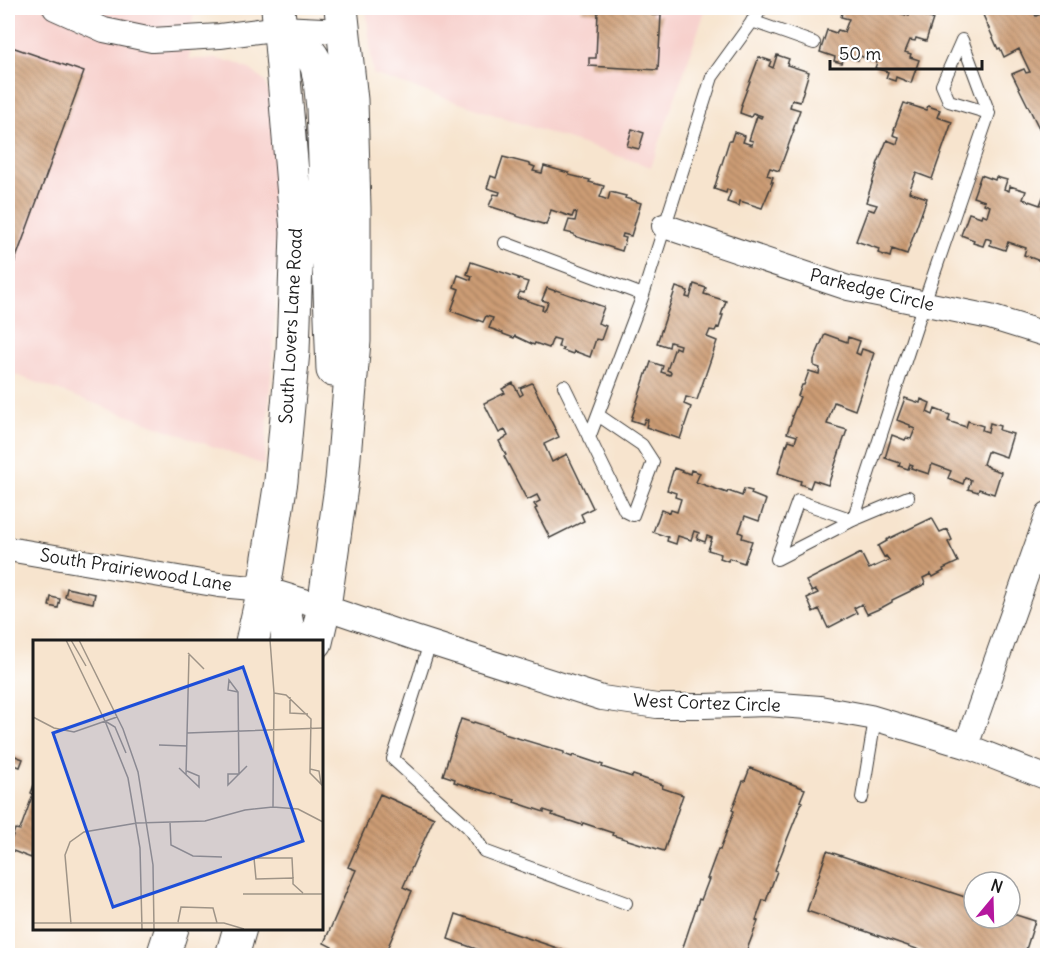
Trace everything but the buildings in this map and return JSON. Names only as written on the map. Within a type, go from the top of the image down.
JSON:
[{"type":"main road","points":[[316,640],[324,607],[342,480],[354,341],[351,100],[342,19],[328,23],[318,8]]},
{"type":"main road","points":[[280,18],[310,53],[317,63],[320,75],[333,379],[342,480]]},
{"type":"main road","name":"South Lovers Lane Road","points":[[252,640],[264,589],[281,481],[292,363],[297,232],[280,18]]},
{"type":"main road","points":[[264,589],[284,611],[287,620],[287,640]]},
{"type":"main road","points":[[163,956],[171,930]]},
{"type":"main road","points":[[232,956],[239,930]]},
{"type":"street","points":[[55,8],[104,30],[152,40],[220,36],[280,18],[342,19]]},
{"type":"street","name":"Parkedge Circle","points":[[664,226],[848,288],[990,317],[1047,335]]},
{"type":"street","points":[[966,746],[1047,514]]},
{"type":"street","name":"South Prairiewood Lane","points":[[8,549],[219,585],[264,589]]},
{"type":"street","name":"West Cortez Circle","points":[[264,589],[602,698],[657,706],[767,704],[820,708],[875,719],[966,746],[1047,778]]},
{"type":"lane","points":[[589,438],[643,295],[712,77],[762,8]]},
{"type":"lane","points":[[752,21],[814,43]]},
{"type":"lane","points":[[853,520],[988,113],[962,40],[942,85],[949,101],[988,113]]},
{"type":"lane","points":[[505,243],[643,295]]},
{"type":"lane","points":[[564,386],[625,511],[633,515],[653,462],[642,445],[598,415]]},
{"type":"lane","points":[[853,520],[798,501],[777,559],[853,520],[908,497]]},
{"type":"lane","points":[[430,643],[393,759],[468,827],[483,851],[626,903]]},
{"type":"lane","points":[[862,798],[875,719]]},
{"type":"shaded area","points":[[8,8],[219,8],[193,15],[189,59],[216,59],[233,62],[251,70],[265,82],[275,134],[278,243],[273,353],[264,465],[8,372]]},
{"type":"shaded area","points":[[366,8],[706,8],[651,167],[373,74]]}]
